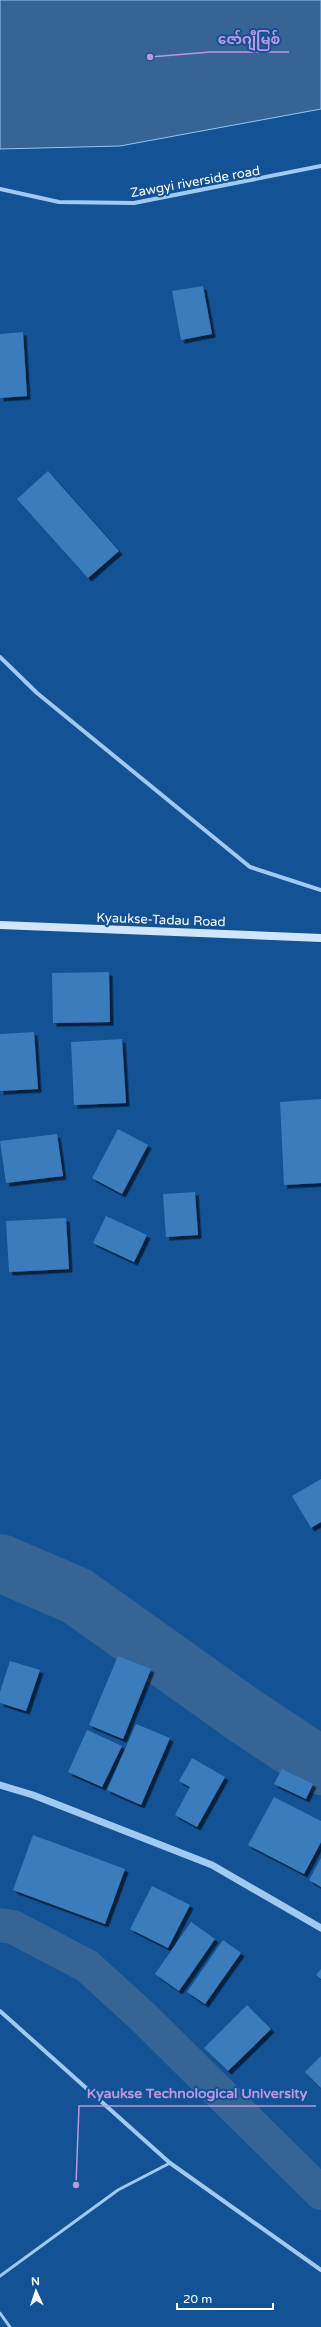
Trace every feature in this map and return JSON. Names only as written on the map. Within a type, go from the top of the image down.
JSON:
[{"type":"main road","name":"Kyaukse-Tadau Road","points":[[0,925],[321,938]]},
{"type":"street","name":"Zawgyi riverside road","points":[[0,189],[59,202],[134,203],[321,166]]},
{"type":"street","points":[[0,657],[37,693],[250,866],[321,890]]},
{"type":"street","points":[[0,1785],[33,1795],[212,1866],[321,1928]]},
{"type":"street","points":[[0,2011],[170,2163],[321,2270]]},
{"type":"lane","points":[[0,2276],[118,2190],[170,2163]]},
{"type":"lane","points":[[0,2313],[10,2327]]},
{"type":"water","points":[[0,0],[321,0],[321,109],[120,146],[0,149]]},
{"type":"building","points":[[203,286],[212,334],[181,340],[172,291]]},
{"type":"building","points":[[23,332],[27,396],[0,398],[0,334]]},
{"type":"building","points":[[48,471],[119,551],[88,578],[17,499]]},
{"type":"building","points":[[109,972],[110,1022],[53,1023],[52,973]]},
{"type":"building","points":[[34,1032],[38,1089],[0,1091],[0,1034]]},
{"type":"building","points":[[122,1039],[126,1103],[74,1105],[71,1042]]},
{"type":"building","points":[[321,1099],[321,1183],[284,1185],[280,1102]]},
{"type":"building","points":[[118,1129],[148,1145],[122,1194],[92,1178]]},
{"type":"building","points":[[57,1134],[63,1176],[6,1183],[0,1141]]},
{"type":"building","points":[[195,1192],[198,1235],[166,1237],[163,1194]]},
{"type":"building","points":[[106,1216],[147,1235],[134,1262],[93,1243]]},
{"type":"building","points":[[66,1218],[69,1269],[9,1272],[6,1221]]},
{"type":"building","points":[[321,1479],[321,1522],[311,1528],[292,1496]]},
{"type":"building","points":[[118,1656],[151,1669],[123,1739],[89,1725]]},
{"type":"building","points":[[10,1661],[40,1670],[26,1711],[0,1703],[0,1692]]},
{"type":"building","points":[[136,1724],[170,1738],[141,1805],[107,1790]]},
{"type":"building","points":[[87,1730],[122,1746],[102,1787],[68,1772]]},
{"type":"building","points":[[192,1758],[225,1777],[197,1827],[175,1815],[190,1787],[179,1781]]},
{"type":"building","points":[[282,1769],[313,1784],[306,1799],[274,1784]]},
{"type":"building","points":[[274,1797],[321,1821],[321,1842],[304,1874],[248,1845]]},
{"type":"building","points":[[33,1835],[125,1869],[105,1924],[13,1890]]},
{"type":"building","points":[[321,1858],[321,1887],[309,1880]]},
{"type":"building","points":[[152,1886],[190,1905],[168,1948],[130,1929]]},
{"type":"building","points":[[191,1922],[215,1939],[179,1991],[155,1974]]},
{"type":"building","points":[[223,1940],[241,1953],[205,2004],[187,1992]]},
{"type":"building","points":[[321,1969],[321,1979],[316,1975]]},
{"type":"building","points":[[247,2005],[271,2029],[228,2071],[204,2048]]},
{"type":"building","points":[[321,2056],[321,2088],[305,2072]]},
{"type":"waterway","points":[[0,1563],[77,1596],[244,1715],[321,1766]]},
{"type":"waterway","points":[[0,1925],[13,1927],[87,1966],[142,2016],[321,2193]]},
{"type":"place","name":"ဇော်ဂျီမြစ်","points":[[150,57]]},
{"type":"place","name":"Kyaukse Technological University","points":[[76,2185]]}]
